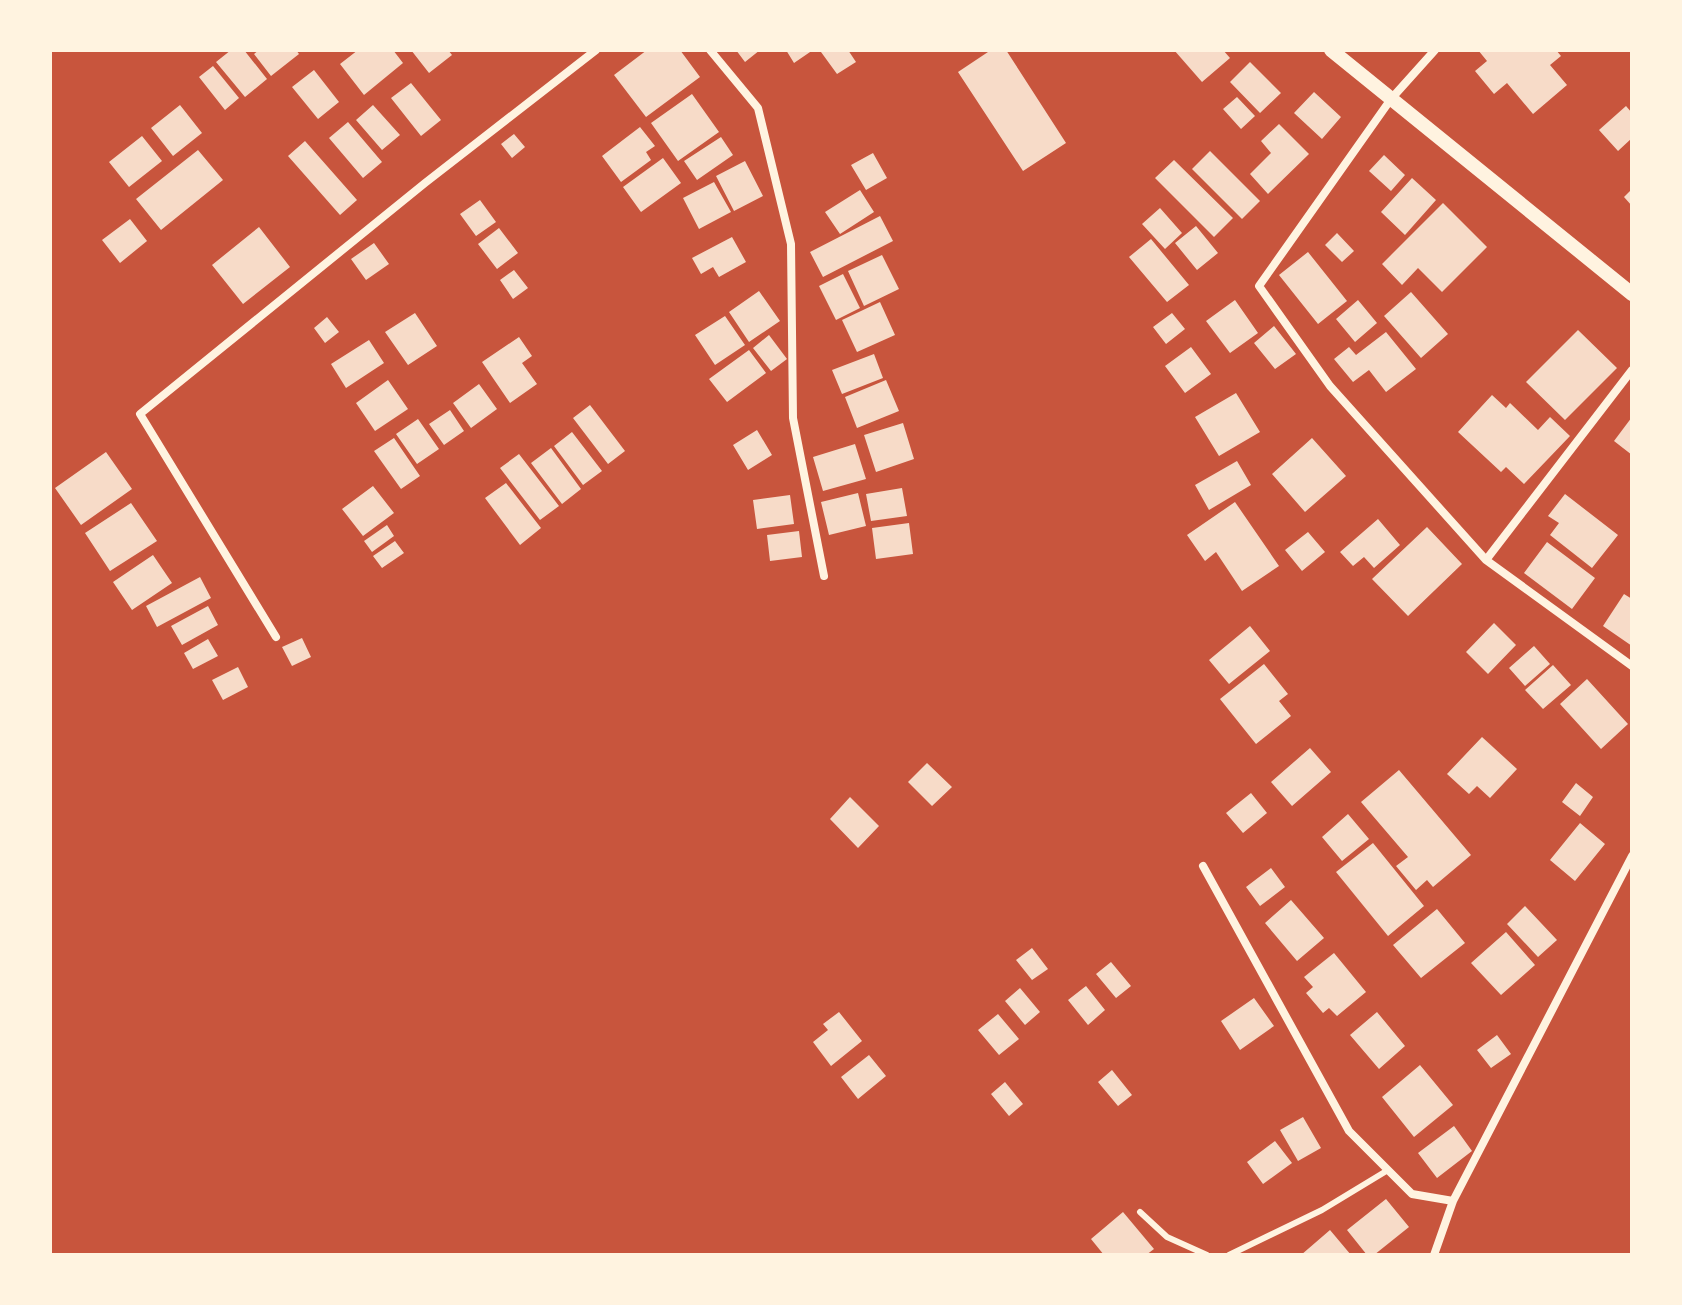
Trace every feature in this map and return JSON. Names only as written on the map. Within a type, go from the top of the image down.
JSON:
[{"type":"street","points":[[710,50],[758,108],[791,244],[793,418],[824,576]]},
{"type":"street","points":[[1331,50],[1632,294]]},
{"type":"street","points":[[1435,50],[1391,99],[1259,286],[1330,386],[1486,560],[1632,666]]},
{"type":"street","points":[[276,637],[140,414],[592,51]]},
{"type":"street","points":[[1486,560],[1632,370]]},
{"type":"street","points":[[1434,1255],[1453,1201],[1632,856]]},
{"type":"street","points":[[1203,866],[1349,1131],[1412,1194],[1453,1201]]},
{"type":"lane","points":[[1229,1255],[1322,1210],[1388,1170]]},
{"type":"lane","points":[[1140,1212],[1167,1237],[1207,1255]]},
{"type":"building","points":[[231,50],[244,50],[267,79],[245,97],[216,62]]},
{"type":"building","points":[[259,50],[296,50],[299,54],[271,76],[254,54]]},
{"type":"building","points":[[358,50],[393,50],[403,63],[364,95],[340,64]]},
{"type":"building","points":[[411,50],[448,50],[452,55],[429,73]]},
{"type":"building","points":[[647,50],[680,50],[700,77],[646,117],[614,75]]},
{"type":"building","points":[[736,50],[760,50],[745,62]]},
{"type":"building","points":[[786,50],[813,50],[794,63]]},
{"type":"building","points":[[848,50],[856,62],[837,74],[821,52]]},
{"type":"building","points":[[991,50],[1006,50],[1066,143],[1023,171],[958,72]]},
{"type":"building","points":[[1174,50],[1223,50],[1230,58],[1202,82]]},
{"type":"building","points":[[1478,50],[1556,50],[1561,56],[1550,65],[1567,85],[1533,114],[1507,83],[1494,94],[1475,71],[1487,61]]},
{"type":"building","points":[[1250,62],[1281,93],[1260,113],[1230,82]]},
{"type":"building","points":[[213,66],[239,98],[225,110],[199,77]]},
{"type":"building","points":[[314,70],[339,102],[318,119],[292,87]]},
{"type":"building","points":[[411,83],[441,120],[421,136],[391,98]]},
{"type":"building","points":[[1314,92],[1341,117],[1322,139],[1294,113]]},
{"type":"building","points":[[692,94],[719,132],[678,161],[651,123]]},
{"type":"building","points":[[1237,97],[1255,116],[1241,129],[1223,109]]},
{"type":"building","points":[[180,105],[202,133],[173,156],[151,128]]},
{"type":"building","points":[[373,105],[400,135],[382,150],[356,120]]},
{"type":"building","points":[[1626,106],[1632,113],[1632,138],[1618,151],[1599,130]]},
{"type":"building","points":[[348,122],[382,162],[363,178],[329,138]]},
{"type":"building","points":[[1279,124],[1309,154],[1268,194],[1250,174],[1271,153],[1261,141]]},
{"type":"building","points":[[640,127],[655,146],[646,152],[651,160],[621,182],[602,156]]},
{"type":"building","points":[[514,134],[525,147],[512,158],[501,144]]},
{"type":"building","points":[[142,136],[162,161],[129,187],[109,162]]},
{"type":"building","points":[[721,137],[733,155],[697,180],[684,161]]},
{"type":"building","points":[[305,141],[357,200],[340,215],[288,156]]},
{"type":"building","points":[[198,150],[223,180],[161,230],[136,199]]},
{"type":"building","points":[[1210,151],[1260,201],[1242,219],[1192,169]]},
{"type":"building","points":[[873,153],[887,178],[866,190],[851,165]]},
{"type":"building","points":[[1384,155],[1405,175],[1391,191],[1369,171]]},
{"type":"building","points":[[663,158],[681,183],[641,212],[623,187]]},
{"type":"building","points":[[1174,160],[1233,218],[1214,237],[1155,178]]},
{"type":"building","points":[[745,161],[763,196],[734,211],[716,176]]},
{"type":"building","points":[[1412,178],[1436,200],[1405,235],[1381,212]]},
{"type":"building","points":[[714,182],[731,212],[699,229],[683,198]]},
{"type":"building","points":[[1632,189],[1632,206],[1624,197]]},
{"type":"building","points":[[860,190],[874,212],[840,234],[825,212]]},
{"type":"building","points":[[480,200],[496,222],[476,236],[460,214]]},
{"type":"building","points":[[1443,203],[1487,247],[1442,292],[1418,268],[1402,285],[1382,264]]},
{"type":"building","points":[[1160,208],[1182,233],[1165,249],[1142,224]]},
{"type":"building","points":[[880,216],[893,241],[823,277],[810,252]]},
{"type":"building","points":[[130,219],[147,241],[120,263],[102,240]]},
{"type":"building","points":[[1196,226],[1218,253],[1197,270],[1175,243]]},
{"type":"building","points":[[259,227],[290,267],[243,304],[212,265]]},
{"type":"building","points":[[499,228],[518,253],[497,269],[478,244]]},
{"type":"building","points":[[1337,233],[1354,251],[1342,262],[1325,245]]},
{"type":"building","points":[[732,237],[746,262],[719,277],[713,267],[701,274],[692,258]]},
{"type":"building","points":[[1151,239],[1189,285],[1167,302],[1129,257]]},
{"type":"building","points":[[374,243],[389,264],[366,280],[351,259]]},
{"type":"building","points":[[1308,252],[1347,301],[1318,324],[1279,275]]},
{"type":"building","points":[[882,255],[899,289],[864,306],[848,271]]},
{"type":"building","points":[[514,270],[528,288],[513,299],[500,280]]},
{"type":"building","points":[[843,274],[860,308],[836,320],[819,286]]},
{"type":"building","points":[[759,291],[780,321],[749,342],[729,312]]},
{"type":"building","points":[[1411,292],[1448,334],[1421,358],[1384,316]]},
{"type":"building","points":[[1235,300],[1258,333],[1230,353],[1206,321]]},
{"type":"building","points":[[1358,300],[1377,323],[1355,342],[1336,319]]},
{"type":"building","points":[[880,302],[895,335],[857,352],[842,320]]},
{"type":"building","points":[[415,313],[437,346],[408,365],[385,332]]},
{"type":"building","points":[[1172,313],[1185,329],[1166,344],[1153,327]]},
{"type":"building","points":[[725,316],[745,345],[715,365],[695,335]]},
{"type":"building","points":[[327,317],[339,332],[325,343],[314,328]]},
{"type":"building","points":[[1274,326],[1296,354],[1275,369],[1254,343]]},
{"type":"building","points":[[1578,330],[1617,368],[1565,420],[1526,382]]},
{"type":"building","points":[[1386,332],[1416,369],[1386,392],[1369,370],[1353,382],[1334,359],[1349,347],[1356,355]]},
{"type":"building","points":[[769,335],[787,359],[771,371],[753,348]]},
{"type":"building","points":[[519,337],[532,356],[522,363],[537,384],[510,403],[482,362]]},
{"type":"building","points":[[369,340],[384,363],[346,388],[331,364]]},
{"type":"building","points":[[1191,347],[1211,374],[1185,393],[1165,366]]},
{"type":"building","points":[[749,350],[766,373],[727,402],[709,379]]},
{"type":"building","points":[[874,354],[883,378],[842,394],[832,370]]},
{"type":"building","points":[[388,380],[408,409],[375,431],[356,403]]},
{"type":"building","points":[[886,380],[899,411],[857,428],[845,397]]},
{"type":"building","points":[[479,384],[497,409],[471,428],[453,403]]},
{"type":"building","points":[[1236,393],[1260,432],[1219,456],[1195,417]]},
{"type":"building","points":[[1492,395],[1506,408],[1510,403],[1538,430],[1550,417],[1570,436],[1524,484],[1506,467],[1501,472],[1458,432]]},
{"type":"building","points":[[590,405],[625,451],[608,464],[573,418]]},
{"type":"building","points":[[450,410],[464,431],[444,445],[429,424]]},
{"type":"building","points":[[1632,417],[1632,455],[1614,441]]},
{"type":"building","points":[[418,419],[439,449],[417,464],[396,434]]},
{"type":"building","points":[[903,423],[914,459],[876,472],[864,435]]},
{"type":"building","points":[[757,430],[772,455],[748,470],[733,445]]},
{"type":"building","points":[[572,432],[602,471],[583,485],[554,446]]},
{"type":"building","points":[[394,438],[420,476],[401,489],[374,451]]},
{"type":"building","points":[[1312,438],[1346,476],[1305,512],[1272,474]]},
{"type":"building","points":[[855,444],[866,479],[823,491],[813,457]]},
{"type":"building","points":[[551,448],[581,489],[562,504],[531,463]]},
{"type":"building","points":[[106,452],[132,489],[81,525],[55,488]]},
{"type":"building","points":[[519,454],[559,506],[540,520],[500,468]]},
{"type":"building","points":[[1237,461],[1251,485],[1209,510],[1195,485]]},
{"type":"building","points":[[506,483],[541,528],[520,545],[485,498]]},
{"type":"building","points":[[373,486],[394,513],[363,536],[342,509]]},
{"type":"building","points":[[902,488],[907,516],[871,521],[866,494]]},
{"type":"building","points":[[858,493],[866,526],[829,535],[821,502]]},
{"type":"building","points":[[1565,494],[1618,535],[1592,568],[1550,535],[1559,523],[1548,516]]},
{"type":"building","points":[[790,495],[794,524],[757,529],[753,500]]},
{"type":"building","points":[[1235,502],[1279,566],[1242,591],[1216,552],[1205,561],[1187,535]]},
{"type":"building","points":[[131,503],[157,541],[110,571],[85,533]]},
{"type":"building","points":[[1378,519],[1400,545],[1374,568],[1364,557],[1353,566],[1340,552]]},
{"type":"building","points":[[909,523],[913,554],[876,559],[872,528]]},
{"type":"building","points":[[387,525],[394,536],[372,552],[364,541]]},
{"type":"building","points":[[1427,527],[1462,564],[1408,616],[1372,579]]},
{"type":"building","points":[[799,531],[802,557],[770,561],[767,535]]},
{"type":"building","points":[[1308,532],[1325,552],[1302,571],[1285,550]]},
{"type":"building","points":[[395,541],[404,553],[382,568],[373,556]]},
{"type":"building","points":[[1547,542],[1595,578],[1572,609],[1524,573]]},
{"type":"building","points":[[153,555],[172,583],[132,610],[113,582]]},
{"type":"building","points":[[200,577],[211,598],[157,627],[146,606]]},
{"type":"building","points":[[1624,594],[1632,599],[1632,646],[1603,626]]},
{"type":"building","points":[[208,606],[218,625],[182,645],[171,626]]},
{"type":"building","points":[[1494,623],[1516,645],[1488,674],[1466,652]]},
{"type":"building","points":[[1250,626],[1270,651],[1229,684],[1209,660]]},
{"type":"building","points":[[302,638],[311,657],[292,666],[282,647]]},
{"type":"building","points":[[208,639],[218,656],[193,669],[184,653]]},
{"type":"building","points":[[1534,646],[1550,664],[1525,686],[1509,668]]},
{"type":"building","points":[[1264,664],[1288,694],[1279,701],[1291,716],[1256,744],[1220,699]]},
{"type":"building","points":[[1553,665],[1571,685],[1543,709],[1525,690]]},
{"type":"building","points":[[238,667],[248,687],[223,700],[212,680]]},
{"type":"building","points":[[1587,679],[1628,724],[1601,749],[1560,704]]},
{"type":"building","points":[[1482,737],[1517,769],[1490,798],[1477,786],[1469,794],[1447,774]]},
{"type":"building","points":[[1310,748],[1331,772],[1292,806],[1271,782]]},
{"type":"building","points":[[927,763],[952,787],[932,806],[908,782]]},
{"type":"building","points":[[1399,770],[1471,855],[1433,887],[1427,880],[1416,890],[1396,866],[1408,857],[1361,802]]},
{"type":"building","points":[[1576,783],[1593,797],[1580,816],[1562,802]]},
{"type":"building","points":[[1251,793],[1267,813],[1243,833],[1226,813]]},
{"type":"building","points":[[850,797],[879,826],[858,848],[830,819]]},
{"type":"building","points":[[1348,814],[1369,839],[1342,861],[1322,837]]},
{"type":"building","points":[[1580,823],[1605,844],[1575,881],[1550,860]]},
{"type":"building","points":[[1373,843],[1424,906],[1388,936],[1336,872]]},
{"type":"building","points":[[1271,868],[1285,887],[1260,906],[1246,887]]},
{"type":"building","points":[[1291,900],[1324,938],[1297,961],[1265,923]]},
{"type":"building","points":[[1525,906],[1557,940],[1538,957],[1507,924]]},
{"type":"building","points":[[1437,909],[1465,943],[1421,978],[1393,945]]},
{"type":"building","points":[[1506,932],[1535,965],[1501,995],[1471,963]]},
{"type":"building","points":[[1032,948],[1048,969],[1032,980],[1016,960]]},
{"type":"building","points":[[1334,953],[1366,992],[1337,1016],[1329,1008],[1323,1013],[1306,993],[1313,987],[1304,977]]},
{"type":"building","points":[[1111,962],[1131,986],[1116,998],[1096,974]]},
{"type":"building","points":[[1086,986],[1105,1010],[1088,1025],[1068,1000]]},
{"type":"building","points":[[1020,988],[1040,1012],[1025,1025],[1005,1001]]},
{"type":"building","points":[[1254,998],[1274,1026],[1240,1050],[1221,1021]]},
{"type":"building","points":[[839,1012],[862,1041],[831,1066],[813,1042],[828,1030],[823,1024]]},
{"type":"building","points":[[1377,1012],[1405,1046],[1379,1069],[1350,1035]]},
{"type":"building","points":[[998,1014],[1019,1039],[999,1055],[978,1030]]},
{"type":"building","points":[[1497,1035],[1511,1054],[1491,1068],[1477,1050]]},
{"type":"building","points":[[869,1055],[886,1076],[858,1099],[841,1077]]},
{"type":"building","points":[[1420,1065],[1453,1105],[1414,1137],[1382,1097]]},
{"type":"building","points":[[1112,1070],[1132,1095],[1118,1106],[1098,1082]]},
{"type":"building","points":[[1005,1082],[1023,1104],[1009,1116],[991,1094]]},
{"type":"building","points":[[1303,1117],[1321,1148],[1298,1161],[1280,1130]]},
{"type":"building","points":[[1454,1126],[1472,1151],[1437,1178],[1418,1153]]},
{"type":"building","points":[[1275,1141],[1292,1163],[1263,1184],[1247,1162]]},
{"type":"building","points":[[1386,1199],[1409,1227],[1374,1255],[1367,1255],[1347,1230]]},
{"type":"building","points":[[1123,1212],[1154,1249],[1146,1255],[1104,1255],[1091,1239]]},
{"type":"building","points":[[1330,1230],[1351,1255],[1301,1255]]}]
